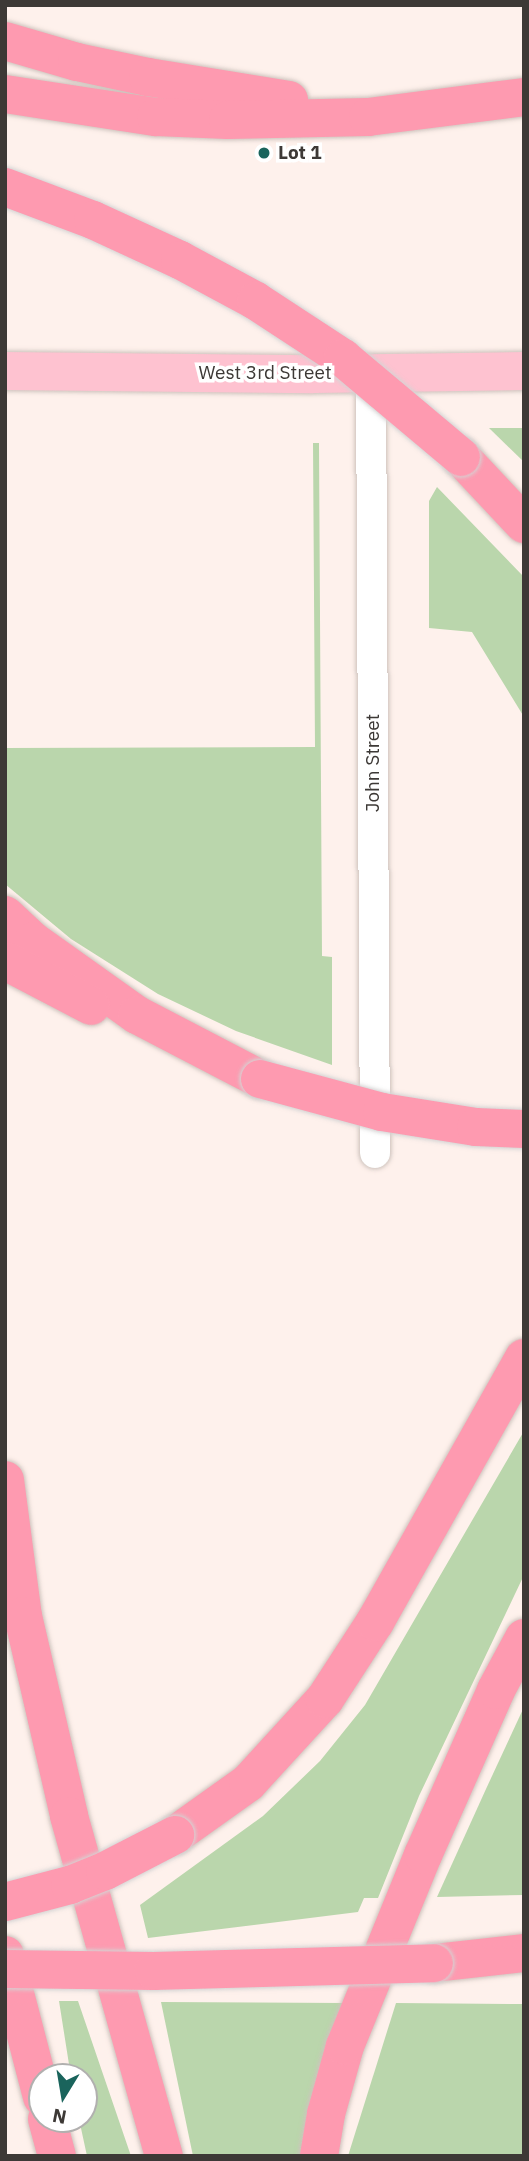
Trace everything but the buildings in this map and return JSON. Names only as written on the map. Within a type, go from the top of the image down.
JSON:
[{"type":"highway","points":[[5,41],[77,62],[221,90],[352,106],[438,110]]},
{"type":"highway","points":[[5,94],[156,117],[228,120],[368,117],[524,97]]},
{"type":"highway","points":[[5,187],[93,220],[180,260],[256,301],[344,358],[460,457],[524,524]]},
{"type":"highway","points":[[5,915],[33,941],[137,1015],[260,1079]]},
{"type":"highway","points":[[5,961],[119,1020],[260,1079],[382,1112],[476,1127],[524,1129]]},
{"type":"highway","points":[[5,1902],[70,1885],[105,1871],[175,1835],[248,1783],[325,1699],[374,1622],[524,1358]]},
{"type":"highway","points":[[5,1480],[23,1616],[63,1789],[164,2156]]},
{"type":"highway","points":[[319,2156],[326,2114],[345,2046],[423,1855],[496,1690],[524,1638]]},
{"type":"highway","points":[[5,1969],[154,1971],[434,1963],[524,1953]]},
{"type":"highway","points":[[5,1955],[33,2063]]},
{"type":"highway","points":[[434,1963],[524,1969]]},
{"type":"highway","points":[[51,2133],[57,2156]]},
{"type":"main road","name":"West 3rd Street","points":[[5,371],[371,374],[524,371]]},
{"type":"street","name":"John Street","points":[[371,374],[375,1153]]},
{"type":"green space","points":[[489,428],[524,428],[524,462]]},
{"type":"green space","points":[[313,443],[319,443],[322,956],[332,957],[332,1065],[236,1031],[158,994],[71,939],[5,884],[5,748],[315,747]]},
{"type":"green space","points":[[437,487],[524,577],[524,717],[472,632],[429,628],[429,501]]},
{"type":"green space","points":[[524,1431],[524,1575],[419,1796],[378,1898],[364,1898],[358,1912],[148,1938],[140,1905],[263,1816],[320,1761],[365,1705]]},
{"type":"green space","points":[[524,1707],[524,1895],[437,1897],[486,1789]]},
{"type":"green space","points":[[59,2001],[78,2001],[131,2156],[87,2156],[82,2133],[98,2133],[98,2063],[69,2063]]},
{"type":"green space","points":[[161,2002],[344,2003],[304,2156],[193,2156]]},
{"type":"green space","points":[[396,2003],[524,2004],[524,2156],[348,2156]]},
{"type":"place","name":"Lot 1","points":[[264,153]]}]
